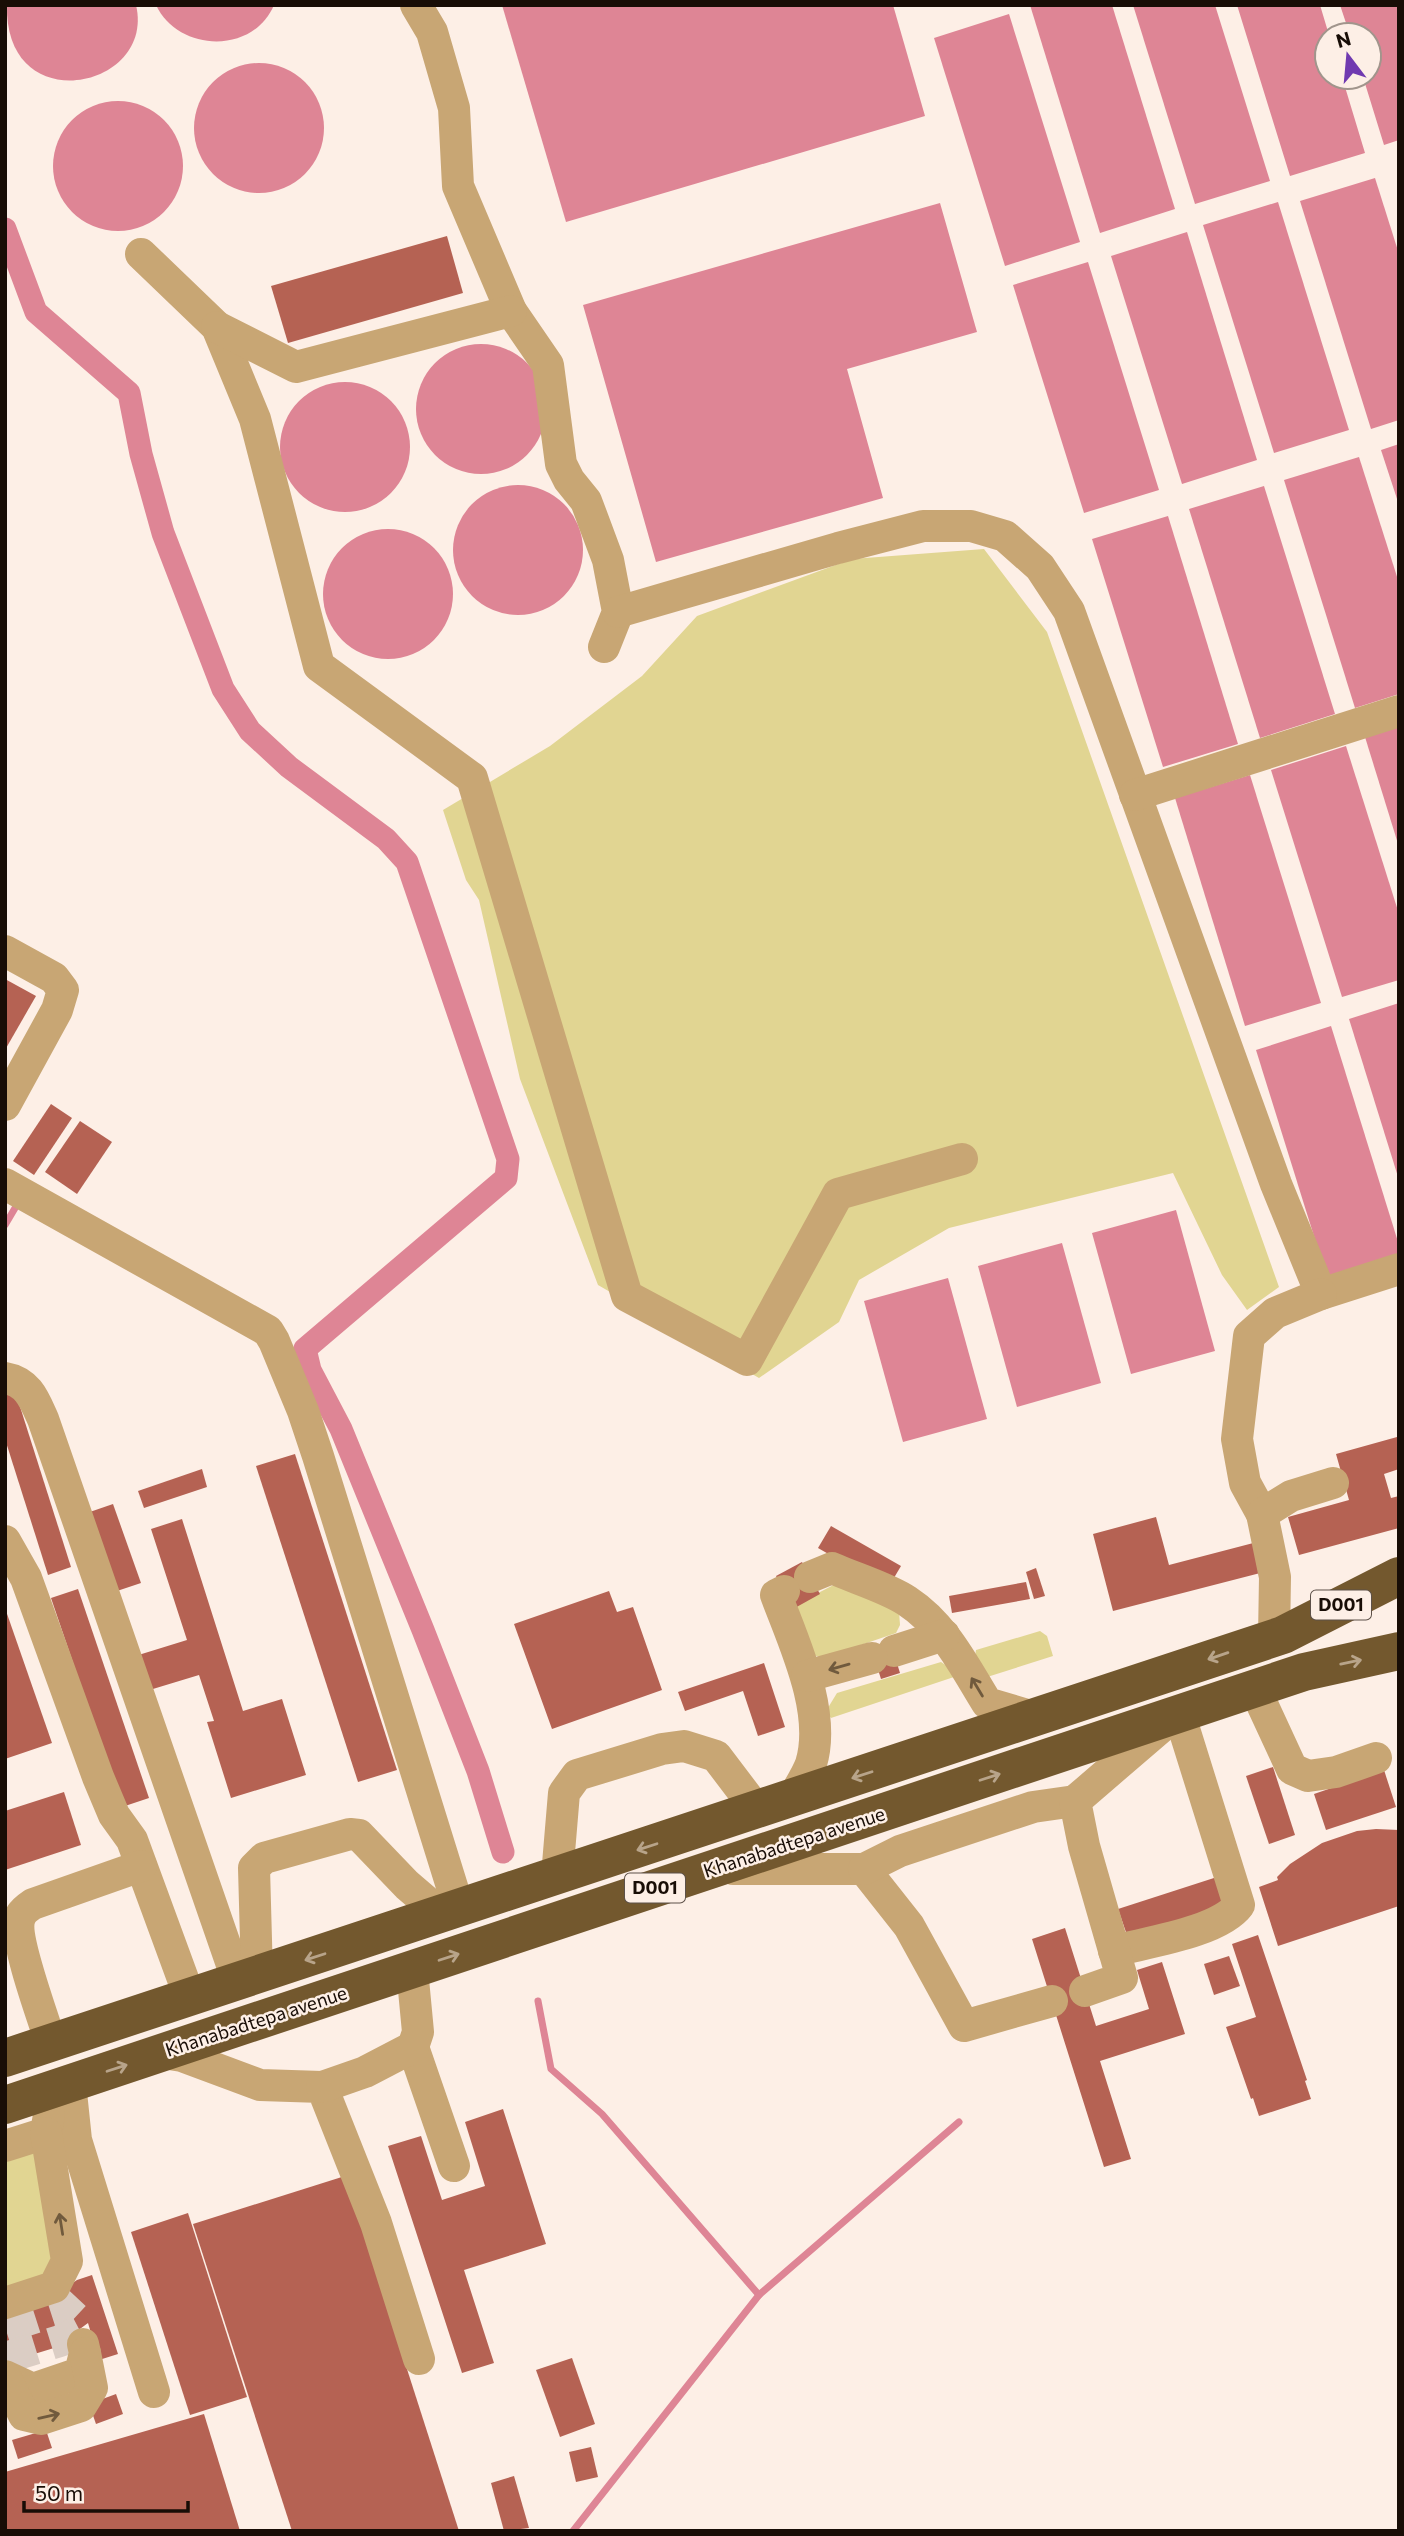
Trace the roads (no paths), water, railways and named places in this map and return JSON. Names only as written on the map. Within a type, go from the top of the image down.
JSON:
[{"type":"highway","name":"D001","points":[[5,2058],[1278,1636],[1399,1576]]},
{"type":"highway","name":"Khanabadtepa avenue","points":[[5,2105],[1304,1672],[1399,1651]]},
{"type":"highway","points":[[920,1755],[933,1795]]},
{"type":"highway","points":[[359,1942],[387,1945],[395,1954],[395,1964],[391,1972],[395,1975]]},
{"type":"lane","points":[[416,5],[432,32],[454,108],[458,186],[511,310],[548,365],[561,464],[569,480],[586,501],[608,560],[618,612],[604,647]]},
{"type":"lane","points":[[141,254],[217,327],[296,367],[511,310]]},
{"type":"lane","points":[[217,327],[256,419],[319,666],[472,778],[627,1296],[747,1360],[838,1194],[962,1159]]},
{"type":"lane","points":[[618,612],[923,526],[971,526],[1005,536],[1040,567],[1069,611],[1276,1184],[1321,1294]]},
{"type":"lane","points":[[1135,795],[1399,711]]},
{"type":"lane","points":[[5,951],[54,978],[63,990],[57,1010],[5,1105]]},
{"type":"lane","points":[[6,1188],[268,1331],[303,1411],[318,1456],[451,1912]]},
{"type":"lane","points":[[1278,1636],[1275,1577],[1262,1514],[1245,1483],[1237,1439],[1249,1336],[1275,1313],[1321,1294],[1399,1269]]},
{"type":"lane","points":[[5,1378],[17,1380],[29,1390],[43,1419],[247,1979]]},
{"type":"lane","points":[[1262,1514],[1291,1496],[1333,1483]]},
{"type":"lane","points":[[5,1541],[26,1578],[98,1777],[114,1815],[132,1840],[190,1997]]},
{"type":"lane","points":[[793,1798],[811,1765],[816,1738],[807,1676],[776,1595],[832,1568],[907,1601],[944,1635],[987,1703],[1034,1717]]},
{"type":"lane","points":[[807,1676],[944,1635]]},
{"type":"lane","points":[[1255,1689],[1292,1769],[1308,1776],[1336,1772],[1376,1758]]},
{"type":"lane","points":[[714,1868],[864,1869],[901,1851],[1033,1807],[1075,1801],[1177,1714],[1239,1905],[1232,1914],[1215,1924],[1114,1951]]},
{"type":"lane","points":[[557,1876],[564,1793],[577,1775],[662,1749],[684,1746],[716,1756],[757,1810]]},
{"type":"lane","points":[[1075,1801],[1084,1846],[1122,1978],[1085,1991]]},
{"type":"lane","points":[[247,1979],[254,1868],[264,1858],[350,1834],[359,1835],[407,1885],[451,1912]]},
{"type":"lane","points":[[51,2043],[23,1954],[19,1930],[21,1914],[33,1903],[142,1866]]},
{"type":"lane","points":[[864,1869],[909,1926],[964,2026],[1052,2001]]},
{"type":"lane","points":[[395,1975],[418,2032],[413,2047],[454,2166]]},
{"type":"lane","points":[[163,2053],[182,2056],[260,2085],[322,2087],[365,2072],[413,2047]]},
{"type":"lane","points":[[5,2303],[54,2287],[69,2269],[46,2133],[62,2086]]},
{"type":"lane","points":[[62,2086],[76,2140],[154,2392]]},
{"type":"lane","points":[[322,2087],[376,2223],[419,2358]]},
{"type":"lane","points":[[5,2146],[46,2133]]},
{"type":"lane","points":[[5,2377],[24,2415],[41,2419],[81,2406],[92,2388],[84,2345]]},
{"type":"waterway","points":[[5,229],[36,312],[129,393],[141,454],[163,533],[223,689],[250,731],[289,767],[386,839],[407,862],[508,1159],[506,1178],[305,1349],[310,1370],[341,1429],[423,1630],[478,1771],[503,1852]]},
{"type":"waterway","points":[[5,1225],[18,1203]]},
{"type":"waterway","points":[[538,2001],[551,2069],[602,2114],[759,2295]]},
{"type":"waterway","points":[[573,2531],[759,2295],[959,2122]]},
{"type":"tunnel","points":[[5,2327],[61,2309],[74,2295]]},
{"type":"tunnel","points":[[5,2358],[60,2341],[81,2330]]}]
